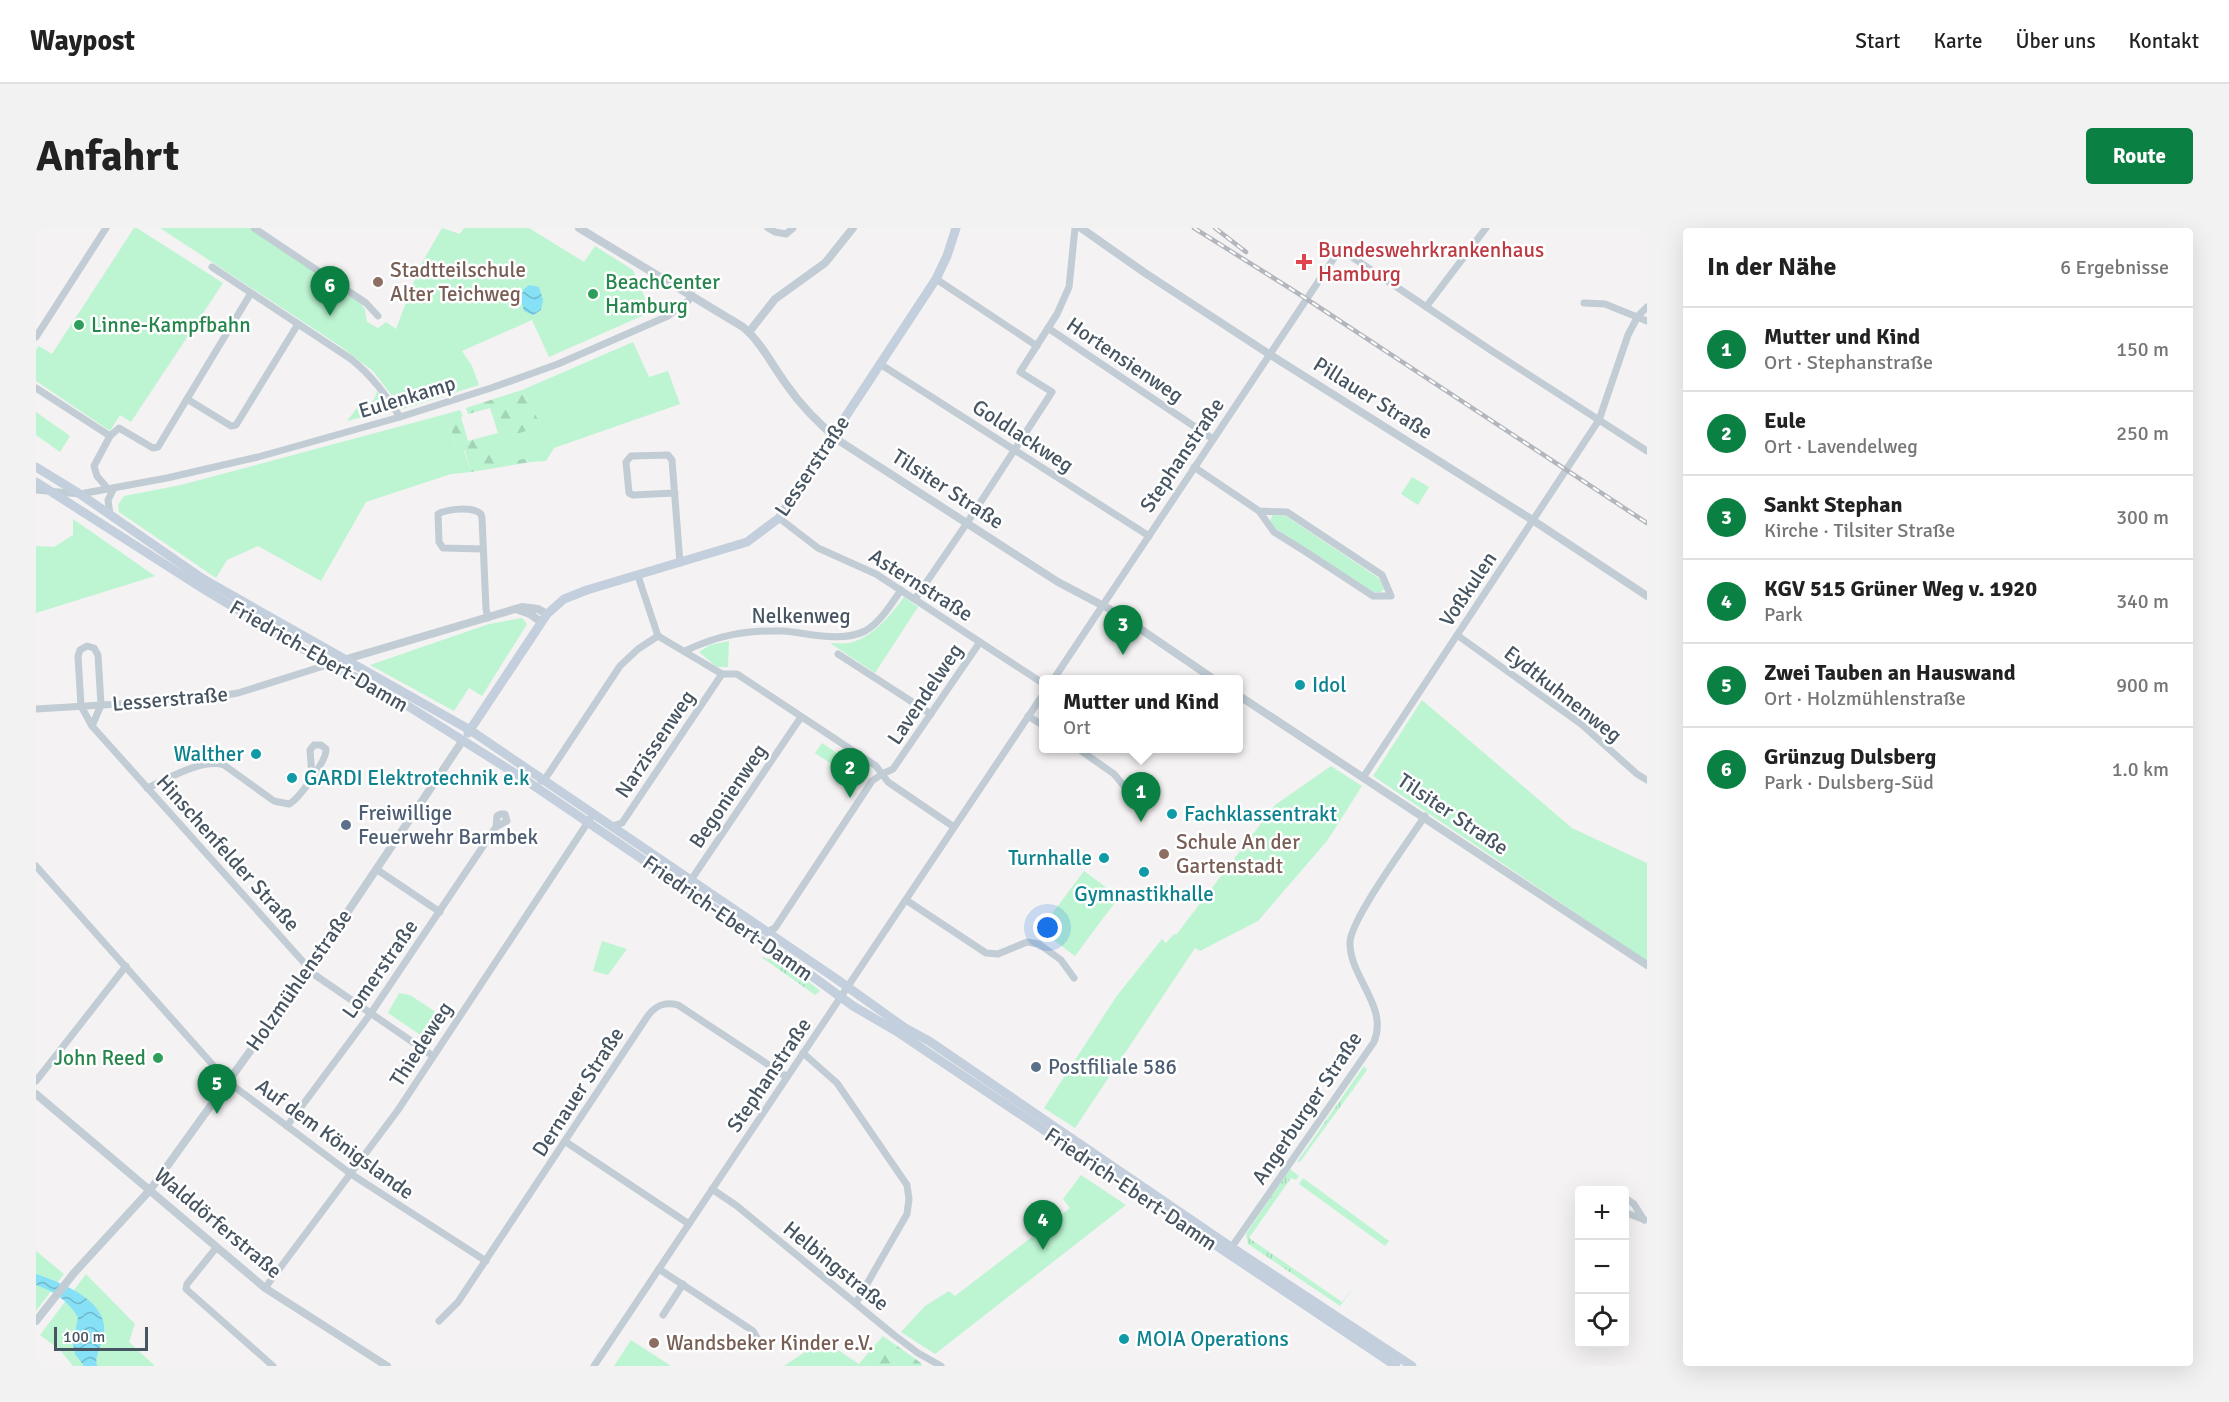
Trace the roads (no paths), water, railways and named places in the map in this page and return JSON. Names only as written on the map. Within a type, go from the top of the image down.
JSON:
[{"type":"main road","name":"Lesserstraße","points":[[544,618],[571,596],[747,542],[779,518],[936,279],[947,256],[956,228]]},
{"type":"main road","name":"Friedrich-Ebert-Damm","points":[[36,467],[80,494],[203,579],[470,730],[898,1023],[929,1041],[1390,1361],[1412,1366]]},
{"type":"main road","name":"Friedrich-Ebert-Damm","points":[[36,482],[205,590],[330,664],[400,701],[531,783],[782,954],[840,997],[896,1030],[1229,1250]]},
{"type":"main road","name":"Holzmühlenstraße","points":[[463,740],[544,618]]},
{"type":"street","points":[[36,336],[106,228]]},
{"type":"street","points":[[254,228],[366,303],[378,316]]},
{"type":"street","name":"Tilsiter Straße","points":[[579,228],[737,322],[749,332],[800,402],[833,436],[1058,582],[1117,613],[1208,675]]},
{"type":"street","points":[[768,228],[786,234],[793,228]]},
{"type":"street","points":[[749,332],[775,299],[822,266],[853,228]]},
{"type":"street","points":[[915,599],[1052,392],[1020,372],[1048,328],[1069,287],[1075,228]]},
{"type":"street","name":"Pillauer Straße","points":[[1081,228],[1269,354],[1534,521],[1647,596]]},
{"type":"street","points":[[1486,228],[1426,307],[1647,451]]},
{"type":"street","name":"Stephanstraße","points":[[1056,675],[1340,249],[1426,307]]},
{"type":"street","points":[[212,267],[368,373],[381,387],[400,417]]},
{"type":"street","points":[[936,279],[1037,346]]},
{"type":"street","points":[[110,515],[108,500],[111,489],[95,474],[94,466],[110,436],[119,428],[153,448],[158,447],[251,293]]},
{"type":"street","name":"Eulenkamp","points":[[36,490],[80,494],[111,489],[217,467],[400,417],[558,364],[668,316],[688,301],[692,295]]},
{"type":"street","points":[[1584,303],[1605,304],[1647,321]]},
{"type":"street","name":"Voßkulen","points":[[1364,776],[1599,420],[1628,335],[1638,316],[1647,307]]},
{"type":"street","points":[[187,399],[231,426],[236,425],[298,324]]},
{"type":"street","name":"Hortensienweg","points":[[1048,328],[1213,439]]},
{"type":"street","name":"Goldlackweg","points":[[880,364],[1149,536]]},
{"type":"street","points":[[36,388],[110,436]]},
{"type":"street","points":[[675,493],[633,495],[629,492],[626,462],[631,456],[668,455],[672,460],[675,493],[680,563]]},
{"type":"street","points":[[1194,467],[1259,511],[1274,532],[1373,596],[1391,596],[1382,575],[1287,512],[1259,511]]},
{"type":"street","points":[[483,549],[447,549],[440,546],[438,514],[478,511],[482,518],[488,618]]},
{"type":"street","name":"Asternstraße","points":[[779,518],[818,548],[862,566],[1039,681]]},
{"type":"street","points":[[638,576],[658,636],[722,674],[737,674],[876,766],[888,782],[954,827]]},
{"type":"street","name":"Nelkenweg","points":[[685,651],[726,634],[782,631],[845,636],[865,631],[884,614],[901,590]]},
{"type":"street","name":"Lesserstraße","points":[[36,709],[201,699],[238,693],[516,609],[544,618]]},
{"type":"street","name":"Eydtkuhnenweg","points":[[1457,635],[1581,724],[1637,774],[1647,780]]},
{"type":"street","points":[[531,783],[544,780],[620,666],[638,649],[658,636]]},
{"type":"street","name":"Lavendelweg","points":[[767,932],[775,928],[872,781],[893,769],[980,642]]},
{"type":"street","name":"Lesserstraße","points":[[81,706],[78,656],[80,650],[87,646],[94,648],[98,655],[100,705]]},
{"type":"street","name":"Nelkenweg","points":[[838,654],[931,714]]},
{"type":"street","name":"Narzissenweg","points":[[612,826],[622,823],[722,674]]},
{"type":"street","name":"Tilsiter Straße","points":[[1243,698],[1647,965]]},
{"type":"street","name":"Stephanstraße","points":[[594,1366],[1039,700]]},
{"type":"street","points":[[92,726],[100,705]]},
{"type":"street","name":"Hinschenfelder Straße","points":[[81,706],[92,726],[315,975],[434,1056]]},
{"type":"street","points":[[1028,716],[1039,723]]},
{"type":"street","name":"Begonienweg","points":[[676,881],[691,880],[801,717]]},
{"type":"street","name":"Holzmühlenstraße","points":[[36,1321],[65,1284],[150,1190],[310,968],[463,740]]},
{"type":"street","points":[[1084,753],[1114,774],[1124,786]]},
{"type":"street","points":[[147,788],[202,765],[217,763],[224,765],[274,801],[286,804],[296,799],[312,777]]},
{"type":"street","name":"Angerburger Straße","points":[[1229,1250],[1374,1042],[1378,1027],[1377,1013],[1352,957],[1351,937],[1364,908],[1425,816]]},
{"type":"street","points":[[587,821],[598,817]]},
{"type":"street","name":"Thiedeweg","points":[[265,1288],[398,1110],[587,821]]},
{"type":"street","name":"Lomerstraße","points":[[287,1126],[371,1013],[496,827]]},
{"type":"street","name":"Auf dem Königslande","points":[[36,866],[228,1082],[351,1174],[486,1261]]},
{"type":"street","points":[[376,869],[440,912]]},
{"type":"street","points":[[906,900],[992,955],[1027,942],[1039,944],[1061,960],[1074,978]]},
{"type":"street","points":[[36,1081],[126,966]]},
{"type":"street","name":"Dernauer Straße","points":[[439,1321],[458,1302],[647,1017],[661,1005],[674,1004],[682,1007],[787,1077]]},
{"type":"street","points":[[803,1053],[837,1083],[907,1185],[909,1199],[907,1214],[856,1303]]},
{"type":"street","name":"Walddörferstraße","points":[[36,1094],[265,1288],[384,1365]]},
{"type":"street","points":[[566,1142],[689,1224]]},
{"type":"street","name":"Helbingstraße","points":[[712,1189],[737,1206],[911,1347],[941,1366]]},
{"type":"street","points":[[1629,1200],[1646,1221]]},
{"type":"street","points":[[1629,1214],[1646,1221]]},
{"type":"street","points":[[216,1248],[187,1284],[186,1289],[273,1366]]},
{"type":"street","points":[[659,1269],[753,1331],[759,1341]]},
{"type":"street","points":[[663,1315],[683,1284]]},
{"type":"water","points":[[529,285],[539,287],[543,300],[541,310],[533,315],[524,311],[521,300],[523,290]]},
{"type":"water","points":[[36,1274],[71,1288],[92,1303],[100,1312],[104,1323],[104,1335],[97,1354],[97,1366],[84,1366],[75,1354],[73,1344],[78,1317],[60,1297],[36,1285]]},
{"type":"railway","points":[[1194,228],[1299,294],[1647,523]]},
{"type":"railway","points":[[1215,228],[1246,252]]},
{"type":"place","name":"Bundeswehrkrankenhaus Hamburg","points":[[1304,262]]},
{"type":"place","name":"Stadtteilschule Alter Teichweg","points":[[378,282]]},
{"type":"place","name":"BeachCenter Hamburg","points":[[593,294]]},
{"type":"place","name":"Grünzug Dulsberg","points":[[330,316]]},
{"type":"place","name":"Linne-Kampfbahn","points":[[79,325]]},
{"type":"place","name":"Sankt Stephan","points":[[1123,655]]},
{"type":"place","name":"Idol","points":[[1300,685]]},
{"type":"place","name":"Walther","points":[[256,754]]},
{"type":"place","name":"GARDI Elektrotechnik e.k","points":[[292,778]]},
{"type":"place","name":"Eule","points":[[850,798]]},
{"type":"place","name":"Fachklassentrakt","points":[[1172,814]]},
{"type":"place","name":"Mutter und Kind","points":[[1141,822]]},
{"type":"place","name":"Freiwillige Feuerwehr Barmbek","points":[[346,825]]},
{"type":"place","name":"Schule An der Gartenstadt","points":[[1164,854]]},
{"type":"place","name":"Turnhalle","points":[[1104,858]]},
{"type":"place","name":"Gymnastikhalle","points":[[1144,872]]},
{"type":"place","name":"John Reed","points":[[158,1058]]},
{"type":"place","name":"Postfiliale 586","points":[[1036,1067]]},
{"type":"place","name":"Zwei Tauben an Hauswand","points":[[217,1114]]},
{"type":"place","name":"KGV 515 Grüner Weg v. 1920","points":[[1043,1250]]},
{"type":"place","name":"MOIA Operations","points":[[1124,1339]]},
{"type":"place","name":"Wandsbeker Kinder e.V.","points":[[654,1343]]}]
